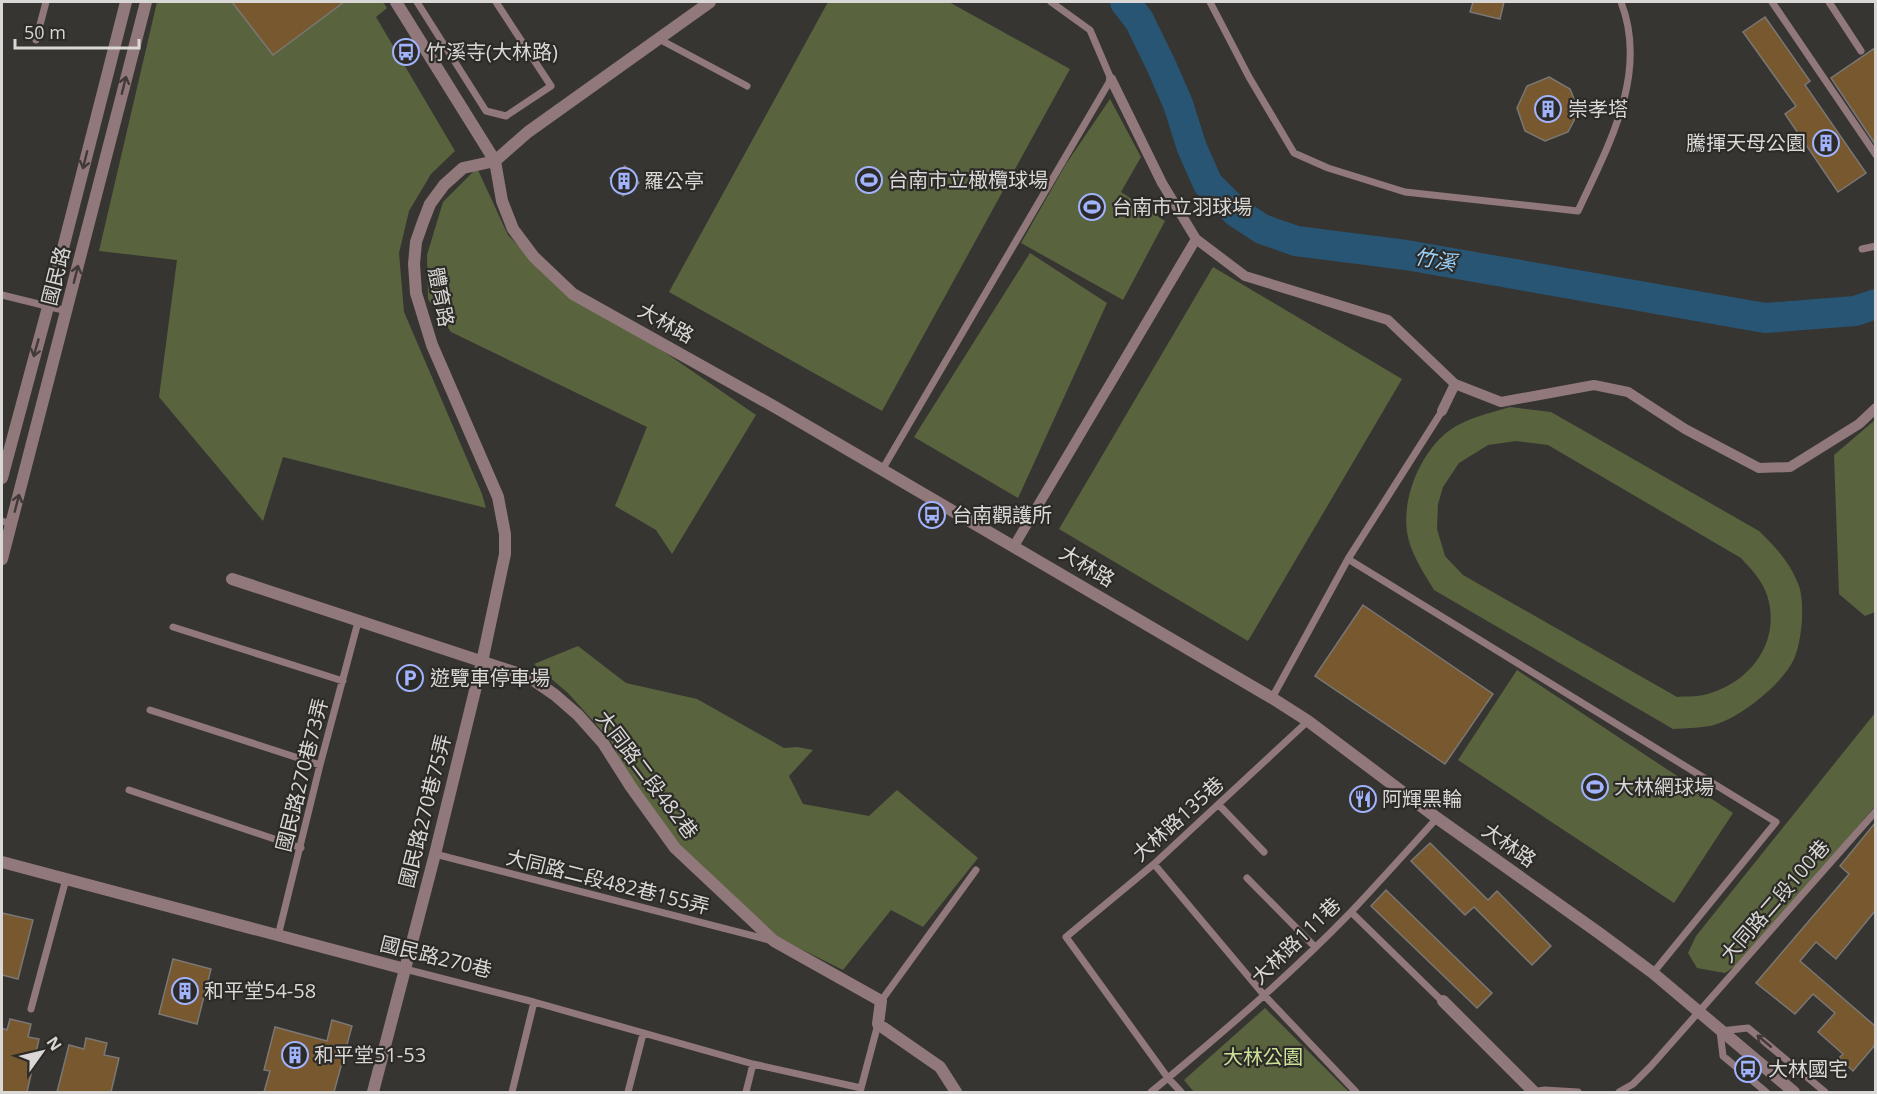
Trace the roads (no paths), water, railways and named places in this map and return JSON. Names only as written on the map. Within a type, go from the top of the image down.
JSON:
[{"type":"street","name":"國民路","points":[[2,477],[126,2]]},
{"type":"street","name":"國民路","points":[[2,560],[6,522],[67,311],[146,2]]},
{"type":"street","name":"大林路","points":[[396,2],[495,161],[502,201],[513,228],[534,257],[573,294],[775,406],[1308,721],[1437,818],[1653,974],[1794,1092]]},
{"type":"street","name":"體育路","points":[[482,662],[505,554],[503,515],[491,479],[429,337],[416,293],[414,264],[416,242],[430,204],[444,185],[463,168],[495,161],[528,132],[710,2]]},
{"type":"street","points":[[1111,79],[1162,183],[1196,239],[1245,276],[1388,320],[1455,384],[1502,402],[1594,385],[1628,392],[1685,429],[1759,468],[1790,467],[1859,424],[1875,408]]},
{"type":"street","points":[[1014,546],[1196,239]]},
{"type":"street","points":[[1442,411],[1455,384]]},
{"type":"street","name":"大同路二段482巷","points":[[232,579],[529,676],[578,715],[603,743],[675,848],[774,941],[881,1001]]},
{"type":"street","name":"國民路270巷75弄","points":[[373,1092],[482,662]]},
{"type":"street","name":"國民路270巷","points":[[2,862],[405,969]]},
{"type":"street","points":[[1441,1000],[1539,1091]]},
{"type":"street","points":[[881,1001],[878,1024],[940,1067],[956,1092]]},
{"type":"lane","points":[[36,40],[46,2]]},
{"type":"lane","points":[[417,2],[486,111],[506,116],[551,86],[496,2]]},
{"type":"lane","points":[[882,470],[1111,79],[1090,30],[1051,2]]},
{"type":"lane","points":[[1210,2],[1249,77],[1294,153],[1328,168],[1405,192],[1578,211],[1610,142],[1626,97],[1630,58],[1626,16],[1621,2]]},
{"type":"lane","points":[[1772,2],[1875,154]]},
{"type":"lane","points":[[1828,2],[1861,51]]},
{"type":"lane","points":[[657,38],[747,87]]},
{"type":"lane","points":[[1862,249],[1875,246]]},
{"type":"lane","points":[[2,295],[67,311]]},
{"type":"lane","points":[[1272,698],[1348,559],[1442,411]]},
{"type":"lane","points":[[1348,559],[1776,822],[1653,974]]},
{"type":"lane","name":"國民路270巷73弄","points":[[278,936],[358,622]]},
{"type":"lane","points":[[173,627],[343,681]]},
{"type":"lane","points":[[150,710],[320,765]]},
{"type":"lane","name":"大林路135巷","points":[[1168,1078],[1066,937],[1219,806],[1308,721]]},
{"type":"lane","points":[[129,790],[301,848]]},
{"type":"lane","points":[[1219,806],[1264,852]]},
{"type":"lane","name":"大同路二段100巷","points":[[1619,1092],[1633,1084],[1700,1013],[1875,811]]},
{"type":"lane","name":"大林路111巷","points":[[1151,1092],[1316,947],[1437,818]]},
{"type":"lane","name":"大同路二段482巷155弄","points":[[435,854],[774,941]]},
{"type":"lane","points":[[1154,864],[1263,995],[1356,1092]]},
{"type":"lane","points":[[881,1001],[976,870]]},
{"type":"lane","points":[[1247,878],[1316,947]]},
{"type":"lane","points":[[31,1009],[66,879]]},
{"type":"lane","points":[[1351,912],[1441,1000]]},
{"type":"lane","name":"國民路270巷","points":[[405,969],[534,1002],[753,1064],[861,1090]]},
{"type":"lane","points":[[512,1092],[534,1002]]},
{"type":"lane","points":[[861,1090],[878,1024]]},
{"type":"lane","points":[[1766,1092],[1723,1056],[1720,1031],[1748,1028],[1825,1092]]},
{"type":"lane","points":[[628,1092],[643,1034]]},
{"type":"lane","points":[[746,1092],[753,1064]]},
{"type":"lane","points":[[1168,1078],[1181,1092]]},
{"type":"lane","points":[[1539,1091],[1578,1092]]},
{"type":"waterway","name":"竹溪","points":[[1125,2],[1139,20],[1161,65],[1208,184],[1236,212],[1262,229],[1296,241],[1406,255],[1765,318],[1855,311],[1876,304]]},
{"type":"place","name":"竹溪寺(大林路)","points":[[406,52]]},
{"type":"place","name":"崇孝塔","points":[[1548,109]]},
{"type":"place","name":"騰揮天母公園","points":[[1826,143]]},
{"type":"place","name":"台南市立橄欖球場","points":[[869,180]]},
{"type":"place","name":"羅公亭","points":[[624,181]]},
{"type":"place","name":"台南市立羽球場","points":[[1092,207]]},
{"type":"place","name":"台南觀護所","points":[[932,515]]},
{"type":"place","name":"遊覽車停車場","points":[[410,678]]},
{"type":"place","name":"大林網球場","points":[[1595,787]]},
{"type":"place","name":"阿輝黑輪","points":[[1363,799]]},
{"type":"place","name":"和平堂54-58","points":[[185,991]]},
{"type":"place","name":"和平堂51-53","points":[[295,1055]]},
{"type":"place","name":"大林國宅","points":[[1748,1069]]},
{"type":"park label","name":"大林公園","points":[[1263,1057]]}]
